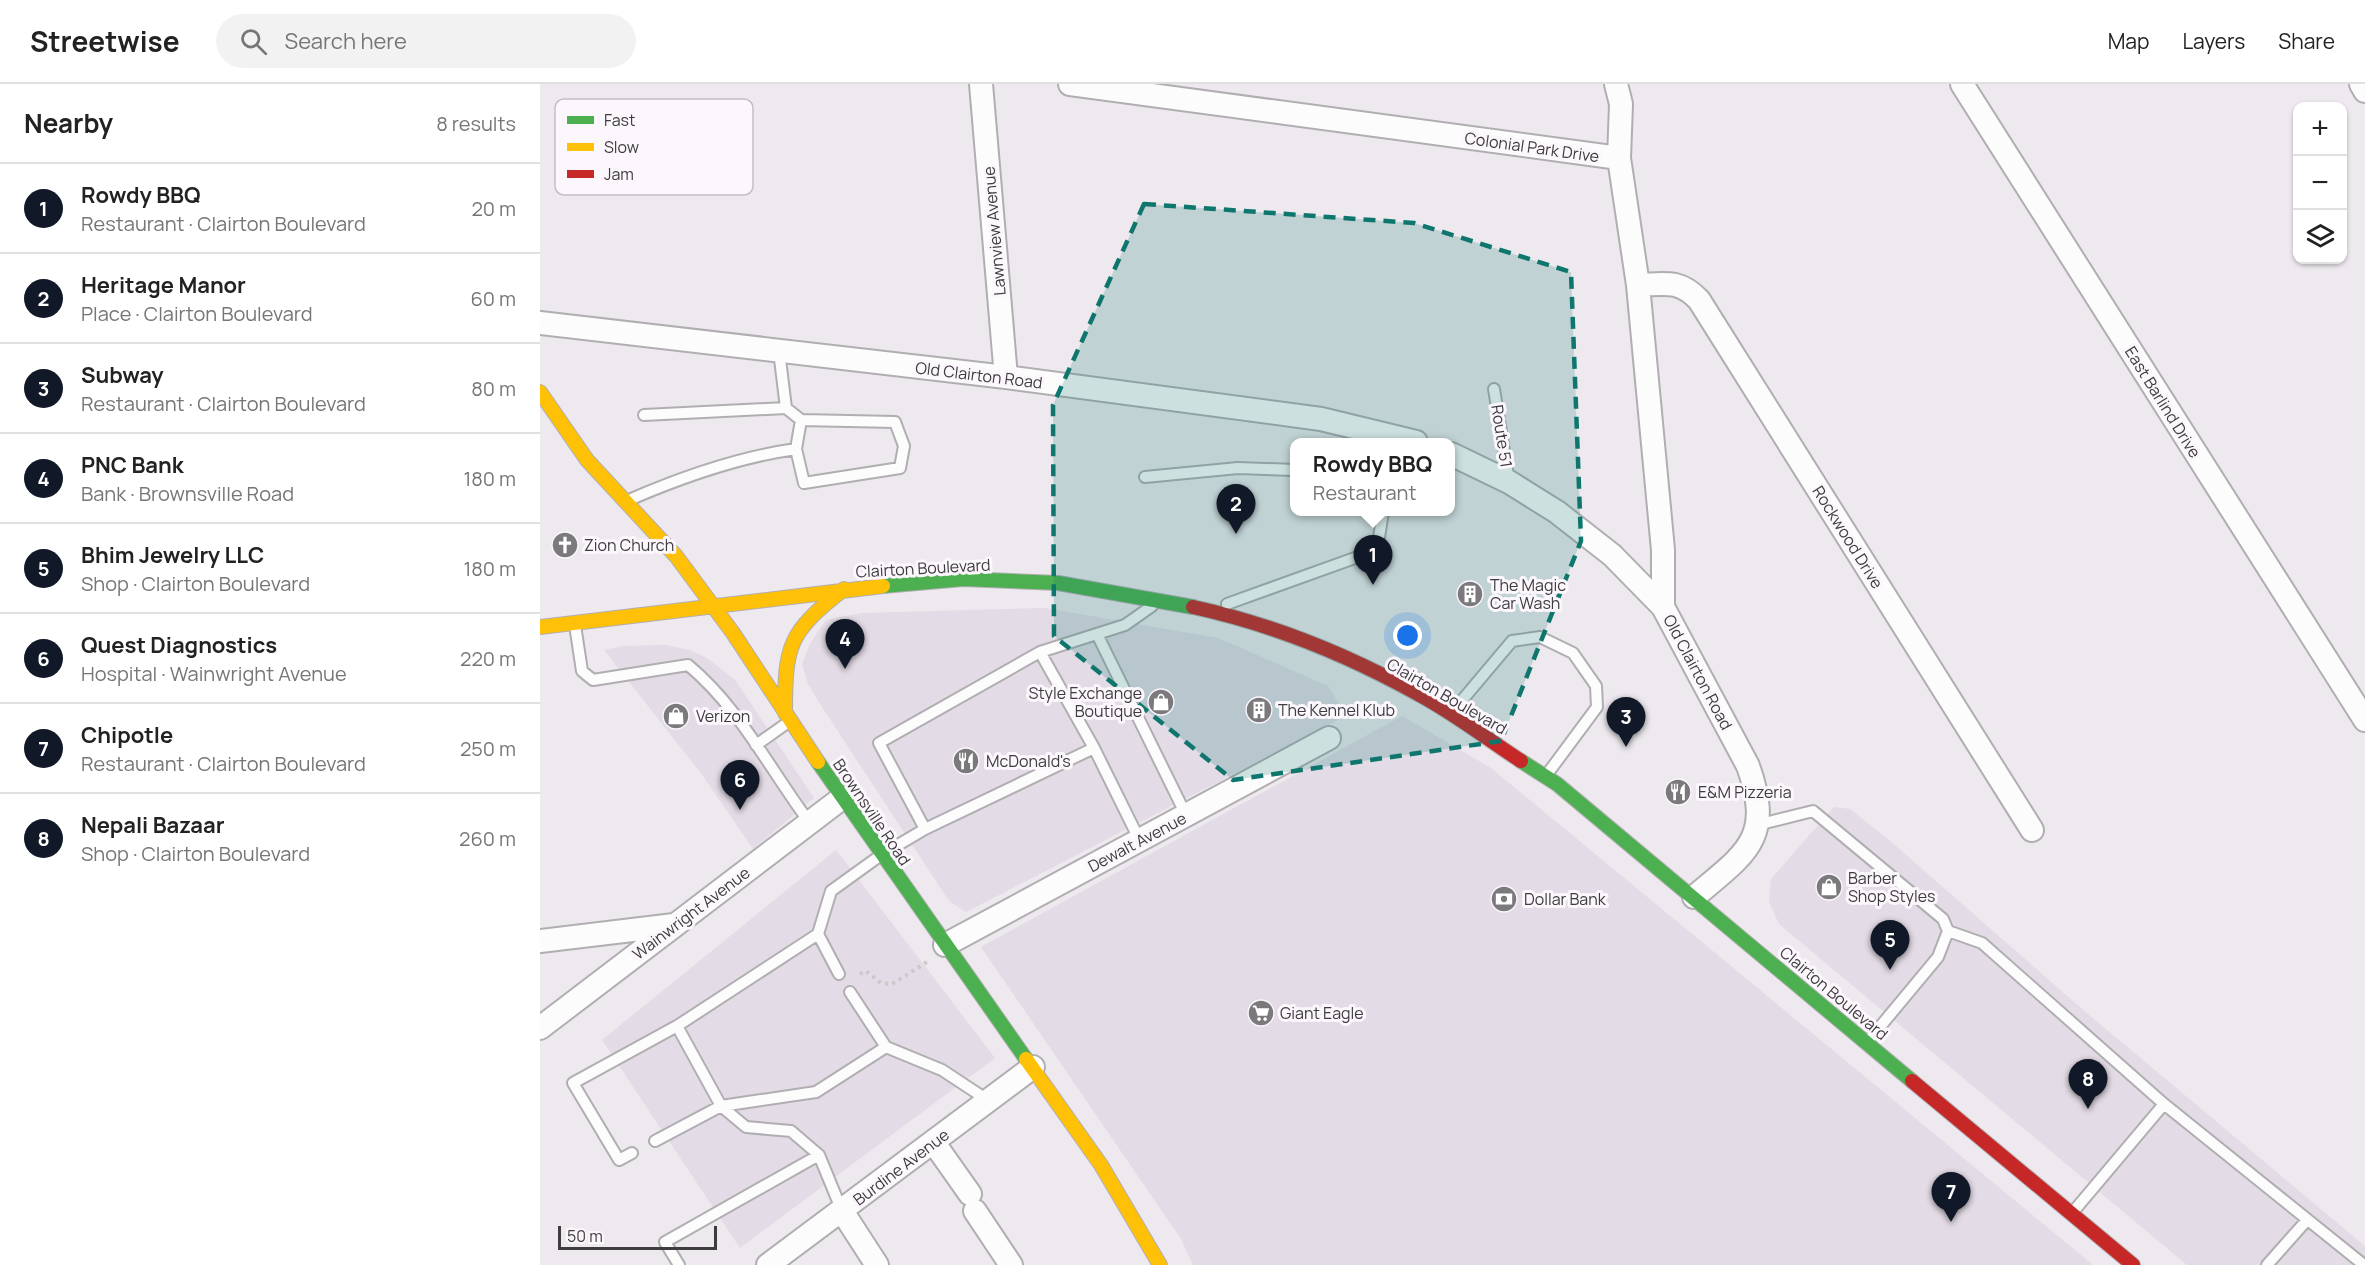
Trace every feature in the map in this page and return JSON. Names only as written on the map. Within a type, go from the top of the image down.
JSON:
[{"type":"main road","name":"Brownsville Road","points":[[540,392],[587,460],[676,556],[713,605],[881,855],[1107,1174],[1160,1265]]},
{"type":"main road","name":"Clairton Boulevard","points":[[540,627],[845,589],[963,579],[1058,584],[1161,600],[1244,618],[1341,656],[1419,694],[1546,776],[2133,1265]]},
{"type":"main road","points":[[788,717],[785,660],[789,644],[806,618],[845,589]]},
{"type":"street","name":"Lawnview Avenue","points":[[981,84],[1006,377]]},
{"type":"street","name":"Colonial Park Drive","points":[[1070,84],[1619,158],[1638,285],[1663,550],[1663,606]]},
{"type":"street","points":[[1616,84],[1620,104],[1619,158]]},
{"type":"street","name":"East Barlind Drive","points":[[1962,84],[2365,720]]},
{"type":"street","points":[[2361,84],[2365,91]]},
{"type":"street","name":"Rockwood Drive","points":[[1638,285],[1673,283],[1688,288],[1699,300],[2032,830]]},
{"type":"street","name":"Old Clairton Road","points":[[540,323],[1006,377],[1321,419],[1399,438]]},
{"type":"street","name":"Old Clairton Road","points":[[1455,456],[1509,482],[1557,512],[1612,555],[1663,606],[1748,766],[1758,794],[1757,825],[1744,854],[1694,897]]},
{"type":"street","name":"Dewalt Avenue","points":[[945,945],[1329,738]]},
{"type":"street","name":"Wainwright Avenue","points":[[540,1028],[842,798]]},
{"type":"street","points":[[540,941],[675,925]]},
{"type":"street","name":"Burdine Avenue","points":[[768,1265],[1033,1067]]},
{"type":"street","points":[[934,1143],[1011,1265]]},
{"type":"street","points":[[842,1211],[878,1265]]},
{"type":"lane","points":[[779,351],[786,408]]},
{"type":"lane","name":"Route 51","points":[[1494,389],[1509,482]]},
{"type":"lane","points":[[644,415],[786,408],[801,420],[895,422],[904,446],[900,468],[804,483],[796,449],[801,420]]},
{"type":"lane","points":[[626,501],[659,487],[759,454],[796,449]]},
{"type":"lane","points":[[1145,477],[1238,468],[1290,470]]},
{"type":"lane","points":[[1210,610],[1377,550],[1382,516]]},
{"type":"lane","points":[[925,829],[879,743],[1040,652],[1125,625],[1161,600]]},
{"type":"lane","points":[[575,622],[582,671],[594,680],[688,665],[712,685],[810,823]]},
{"type":"lane","points":[[1097,634],[1186,815]]},
{"type":"lane","points":[[1450,714],[1512,641],[1540,637],[1573,653],[1596,686],[1597,707],[1546,776]]},
{"type":"lane","points":[[1040,652],[1094,748],[1140,841]]},
{"type":"lane","points":[[756,745],[788,717]]},
{"type":"lane","points":[[632,1153],[619,1161],[573,1083],[677,1026],[818,934],[831,891],[881,855],[925,829],[1094,748]]},
{"type":"lane","points":[[1757,825],[1813,811],[1943,919],[1948,931],[1938,957],[1867,1043]]},
{"type":"lane","points":[[1948,931],[1982,943],[2164,1104],[2364,1265]]},
{"type":"lane","points":[[818,934],[839,974]]},
{"type":"lane","points":[[850,992],[886,1047],[942,1070],[989,1101]]},
{"type":"lane","points":[[677,1026],[721,1106],[746,1127],[791,1131],[819,1155],[842,1211]]},
{"type":"lane","points":[[656,1141],[721,1106],[816,1092],[886,1047]]},
{"type":"lane","points":[[2071,1214],[2164,1104]]},
{"type":"lane","points":[[679,1265],[665,1242],[819,1155]]},
{"type":"lane","points":[[2267,1265],[2307,1220]]},
{"type":"path","points":[[860,974],[866,971],[882,983],[892,984],[918,969],[945,945]]},
{"type":"highlighted area","points":[[1144,204],[1414,223],[1571,272],[1581,541],[1501,741],[1233,780],[1054,636],[1053,405]]},
{"type":"shaded area","points":[[1045,608],[1218,638],[1328,686],[1346,716],[966,912],[949,901],[822,707],[808,684],[802,664],[811,642],[826,620],[862,613]]},
{"type":"shaded area","points":[[666,645],[689,650],[707,658],[735,680],[814,798],[753,849],[703,776],[604,650],[622,646]]},
{"type":"shaded area","points":[[1402,716],[1491,768],[2093,1265],[1193,1265],[1181,1239],[981,947]]},
{"type":"shaded area","points":[[1834,807],[1850,809],[1889,840],[2089,1015],[2365,1246],[2365,1265],[2187,1265],[1779,924],[1769,902],[1771,879]]},
{"type":"shaded area","points":[[836,850],[995,1058],[740,1248],[602,1040]]},
{"type":"traffic: fast","points":[[883,586],[963,579],[1058,583],[1193,607]]},
{"type":"traffic: fast","points":[[1521,761],[1557,784],[1912,1081]]},
{"type":"traffic: fast","points":[[818,762],[1026,1059]]},
{"type":"traffic: slow","points":[[540,392],[587,460],[676,556],[733,633],[818,762]]},
{"type":"traffic: slow","points":[[540,627],[883,586]]},
{"type":"traffic: slow","points":[[785,713],[786,671],[794,641],[812,617],[844,589]]},
{"type":"traffic: slow","points":[[1026,1059],[1101,1165],[1160,1265]]},
{"type":"traffic: jam","points":[[1193,607],[1280,632],[1364,666],[1431,701],[1521,761]]},
{"type":"traffic: jam","points":[[1912,1081],[2133,1265]]},
{"type":"place","name":"Heritage Manor","points":[[1236,534]]},
{"type":"place","name":"Zion Church","points":[[565,545]]},
{"type":"place","name":"Rowdy BBQ","points":[[1373,585]]},
{"type":"place","name":"The Magic Car Wash","points":[[1470,594]]},
{"type":"place","name":"PNC Bank","points":[[845,669]]},
{"type":"place","name":"Style Exchange Boutique","points":[[1161,702]]},
{"type":"place","name":"The Kennel Klub","points":[[1259,710]]},
{"type":"place","name":"Verizon","points":[[676,716]]},
{"type":"place","name":"Subway","points":[[1626,747]]},
{"type":"place","name":"McDonald's","points":[[966,761]]},
{"type":"place","name":"E&M Pizzeria","points":[[1678,792]]},
{"type":"place","name":"Quest Diagnostics","points":[[740,810]]},
{"type":"place","name":"Barber Shop Styles","points":[[1829,887]]},
{"type":"place","name":"Dollar Bank","points":[[1504,899]]},
{"type":"place","name":"Bhim Jewelry LLC","points":[[1890,970]]},
{"type":"place","name":"Giant Eagle","points":[[1261,1013]]},
{"type":"place","name":"Nepali Bazaar","points":[[2088,1109]]},
{"type":"place","name":"Chipotle","points":[[1951,1222]]}]
